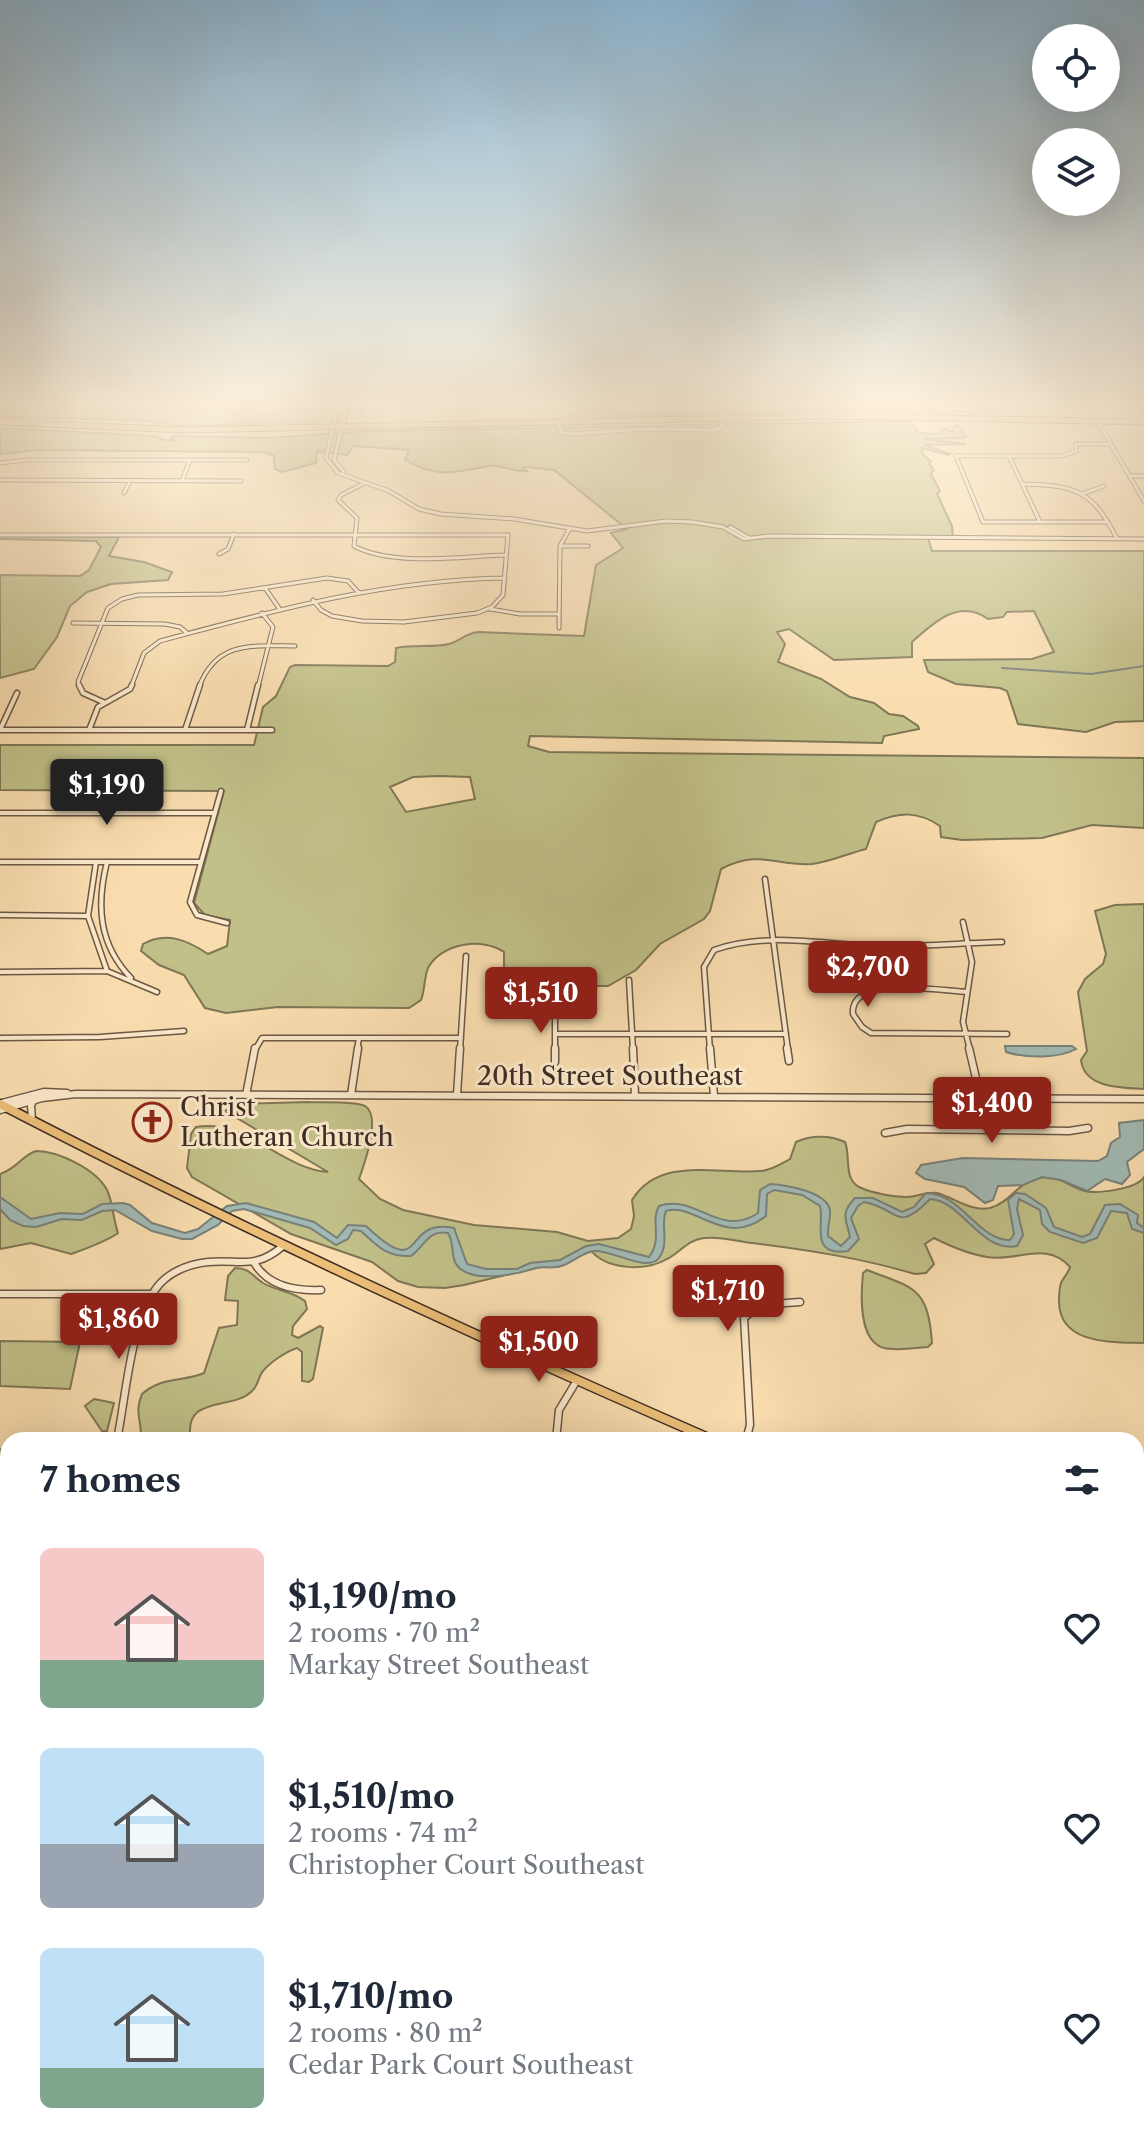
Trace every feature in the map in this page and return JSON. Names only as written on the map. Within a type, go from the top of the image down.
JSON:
[{"type":"main road","points":[[2,1106],[284,1245],[576,1382],[694,1432]]},
{"type":"street","points":[[343,507],[357,518],[356,549],[378,556],[506,555]]},
{"type":"street","points":[[422,507],[453,516],[514,519],[570,529],[607,530],[685,521],[717,526],[747,539],[1144,539]]},
{"type":"street","points":[[977,507],[983,522],[1108,522]]},
{"type":"street","points":[[1033,507],[1040,522]]},
{"type":"street","points":[[1099,507],[1117,539]]},
{"type":"street","points":[[559,628],[560,546],[570,529]]},
{"type":"street","points":[[219,554],[228,549],[234,534]]},
{"type":"street","points":[[0,535],[508,535],[503,595],[489,609]]},
{"type":"street","points":[[560,546],[588,546]]},
{"type":"street","points":[[103,702],[83,693],[77,686],[110,606],[132,596],[213,595],[332,578],[350,582],[359,593]]},
{"type":"street","points":[[89,730],[103,702],[130,689],[144,653],[151,646],[187,633],[313,600],[462,578],[505,578]]},
{"type":"street","points":[[265,588],[279,608]]},
{"type":"street","points":[[313,600],[329,616],[356,620],[451,619],[489,609],[520,614],[559,614]]},
{"type":"street","points":[[247,730],[273,627],[262,613]]},
{"type":"street","points":[[73,623],[165,624],[177,626],[187,633]]},
{"type":"street","points":[[185,730],[208,662],[237,648],[295,646]]},
{"type":"street","points":[[17,693],[0,730],[272,730]]},
{"type":"street","points":[[221,791],[200,862],[191,907],[204,918],[227,923]]},
{"type":"street","points":[[0,813],[215,813]]},
{"type":"street","points":[[0,862],[200,862]]},
{"type":"street","points":[[96,862],[88,916],[107,971]]},
{"type":"street","points":[[107,862],[99,916],[108,949],[118,967],[134,981]]},
{"type":"street","points":[[765,879],[789,1061]]},
{"type":"street","points":[[0,915],[88,916]]},
{"type":"street","points":[[963,922],[972,962],[963,1005],[965,1034],[988,1130]]},
{"type":"street","points":[[714,1096],[704,967],[707,957],[714,950],[739,943],[773,942],[882,946],[1002,942]]},
{"type":"street","points":[[457,1095],[466,956]]},
{"type":"street","points":[[0,972],[107,971],[118,967]]},
{"type":"street","points":[[107,971],[157,992]]},
{"type":"street","points":[[629,980],[635,1096]]},
{"type":"street","points":[[967,992],[878,988],[864,990],[852,1001],[855,1019],[871,1033],[1007,1034]]},
{"type":"street","points":[[555,1008],[555,1062]]},
{"type":"street","points":[[0,1038],[100,1037],[184,1031]]},
{"type":"street","points":[[555,1034],[786,1034]]},
{"type":"street","points":[[351,1095],[359,1038]]},
{"type":"street","points":[[246,1095],[260,1040],[461,1038]]},
{"type":"street","name":"20th Street Southeast","points":[[2,1106],[44,1092],[1144,1099]]},
{"type":"street","name":"20th Street Southeast","points":[[2,1106],[76,1094]]},
{"type":"street","points":[[32,1121],[31,1105],[34,1100]]},
{"type":"street","points":[[885,1133],[898,1129],[1069,1131],[1088,1128]]},
{"type":"street","points":[[119,1432],[152,1294],[170,1275],[195,1264],[255,1264],[269,1259],[284,1245]]},
{"type":"street","points":[[255,1264],[260,1275],[269,1280],[302,1289],[321,1290]]},
{"type":"street","points":[[0,1294],[152,1294]]},
{"type":"street","points":[[748,1432],[744,1318],[759,1305],[800,1302]]},
{"type":"street","points":[[557,1432],[563,1400],[576,1382]]},
{"type":"shaded area","points":[[600,507],[943,507],[952,526],[953,538],[928,538],[932,551],[1144,551],[1144,721],[1115,722],[1086,732],[1018,724],[1007,691],[956,684],[928,672],[924,660],[1032,659],[1054,652],[1034,611],[1007,612],[1003,617],[988,619],[967,611],[947,616],[929,627],[912,642],[912,657],[834,660],[789,629],[777,632],[785,644],[778,662],[821,679],[850,697],[874,703],[889,714],[903,716],[918,726],[919,729],[884,736],[882,743],[530,736],[528,746],[549,752],[1144,758],[1144,828],[1092,825],[1042,838],[962,840],[941,837],[940,826],[924,818],[893,816],[876,822],[866,849],[812,864],[757,859],[721,869],[710,911],[704,919],[660,944],[636,970],[608,986],[533,985],[509,995],[504,993],[504,952],[495,947],[474,944],[452,948],[434,960],[428,968],[421,1000],[409,1008],[278,1007],[226,1013],[205,1008],[184,975],[159,965],[141,951],[143,944],[160,938],[184,941],[208,954],[227,946],[230,920],[205,915],[194,903],[224,791],[0,790],[0,745],[254,745],[263,707],[276,696],[290,667],[295,665],[388,666],[395,662],[396,648],[449,644],[478,632],[584,636],[596,565],[623,548],[611,533],[627,529]],"holes":[[[413,777],[470,777],[475,799],[406,812],[390,787]]]},
{"type":"shaded area","points":[[0,536],[119,537],[109,556],[144,562],[172,572],[168,580],[111,584],[87,592],[70,606],[57,637],[34,669],[0,678],[0,575],[80,576],[89,570],[101,547],[96,541],[0,539]]},
{"type":"shaded area","points":[[1144,904],[1144,1089],[1115,1087],[1096,1081],[1084,1069],[1081,1060],[1087,1051],[1078,992],[1085,979],[1103,964],[1106,954],[1095,911],[1115,905]]},
{"type":"shaded area","points":[[354,1103],[370,1111],[372,1130],[359,1179],[380,1199],[403,1210],[474,1225],[557,1232],[588,1241],[618,1238],[631,1229],[634,1216],[632,1200],[644,1186],[658,1177],[691,1170],[765,1170],[790,1159],[796,1142],[814,1137],[845,1142],[849,1172],[859,1187],[902,1197],[937,1193],[983,1209],[999,1204],[1026,1183],[1042,1177],[1096,1192],[1125,1188],[1144,1177],[1144,1343],[1103,1341],[1078,1334],[1068,1326],[1062,1316],[1059,1298],[1061,1283],[1070,1267],[1061,1259],[1042,1253],[987,1257],[934,1238],[925,1244],[934,1264],[926,1273],[915,1274],[814,1252],[710,1238],[693,1241],[667,1259],[648,1266],[614,1265],[589,1248],[556,1263],[464,1285],[418,1287],[398,1281],[372,1262],[291,1234],[192,1177],[187,1168],[191,1134],[196,1127],[214,1126],[247,1136],[311,1169],[328,1172],[225,1111],[238,1104]]},
{"type":"shaded area","points":[[36,1151],[55,1154],[76,1163],[102,1182],[109,1195],[118,1233],[71,1254],[31,1243],[0,1249],[0,1174]]},
{"type":"shaded area","points":[[235,1268],[240,1268],[263,1283],[305,1301],[307,1309],[293,1326],[292,1335],[298,1338],[320,1326],[323,1328],[313,1379],[302,1381],[302,1352],[297,1348],[267,1366],[254,1389],[244,1397],[201,1410],[194,1416],[190,1432],[141,1432],[138,1408],[142,1394],[158,1384],[204,1373],[219,1328],[237,1325],[238,1301],[225,1300],[228,1276]]},
{"type":"shaded area","points":[[867,1270],[916,1292],[927,1310],[932,1343],[928,1347],[884,1348],[869,1336],[862,1304],[863,1273]]},
{"type":"shaded area","points":[[0,1341],[80,1342],[70,1389],[0,1386]]},
{"type":"shaded area","points":[[94,1399],[114,1403],[107,1431],[102,1431],[85,1406]]},
{"type":"water","points":[[1005,1046],[1072,1046],[1076,1049],[1060,1055],[1032,1056],[1006,1052]]},
{"type":"water","points":[[1144,1120],[1144,1149],[1127,1162],[1130,1175],[1122,1184],[1105,1179],[1087,1191],[1061,1180],[1042,1177],[1023,1185],[998,1186],[993,1200],[985,1203],[964,1187],[925,1179],[916,1173],[921,1165],[963,1158],[1098,1161],[1107,1156],[1111,1143],[1120,1137],[1119,1123]]},
{"type":"water","points":[[770,1184],[804,1190],[827,1203],[830,1210],[828,1236],[841,1246],[850,1237],[846,1212],[855,1198],[873,1198],[902,1212],[914,1207],[926,1193],[950,1200],[979,1226],[999,1238],[1010,1240],[1014,1234],[1008,1200],[1016,1193],[1025,1194],[1046,1208],[1054,1227],[1082,1237],[1090,1234],[1105,1205],[1120,1204],[1138,1215],[1137,1223],[1144,1228],[1144,1233],[1132,1229],[1127,1213],[1111,1211],[1097,1238],[1083,1243],[1050,1232],[1042,1224],[1040,1210],[1019,1199],[1017,1209],[1023,1235],[1017,1246],[1004,1246],[982,1235],[942,1202],[930,1199],[904,1217],[864,1202],[851,1218],[859,1239],[848,1251],[836,1251],[827,1249],[823,1244],[820,1206],[802,1195],[774,1190],[767,1194],[766,1216],[751,1225],[737,1228],[724,1227],[677,1210],[666,1211],[664,1246],[659,1258],[653,1262],[638,1262],[594,1251],[558,1267],[481,1276],[461,1269],[455,1262],[448,1233],[441,1232],[427,1239],[411,1256],[403,1256],[383,1250],[361,1231],[353,1230],[348,1239],[336,1245],[310,1228],[244,1209],[232,1211],[218,1225],[192,1239],[182,1239],[152,1231],[115,1210],[102,1211],[82,1220],[62,1219],[36,1227],[23,1226],[10,1220],[0,1209],[0,1197],[31,1219],[60,1213],[83,1214],[102,1204],[123,1203],[152,1223],[185,1233],[198,1229],[227,1206],[246,1203],[314,1222],[337,1238],[348,1225],[366,1226],[398,1249],[413,1245],[426,1231],[437,1227],[454,1228],[467,1264],[486,1269],[517,1269],[530,1263],[560,1260],[586,1246],[599,1244],[649,1257],[655,1244],[659,1206],[685,1205],[719,1219],[744,1220],[758,1213],[760,1190]]},
{"type":"waterway","points":[[1002,668],[1091,674],[1144,666]]},
{"type":"place","name":"Christ Lutheran Church","points":[[152,1122]]}]
